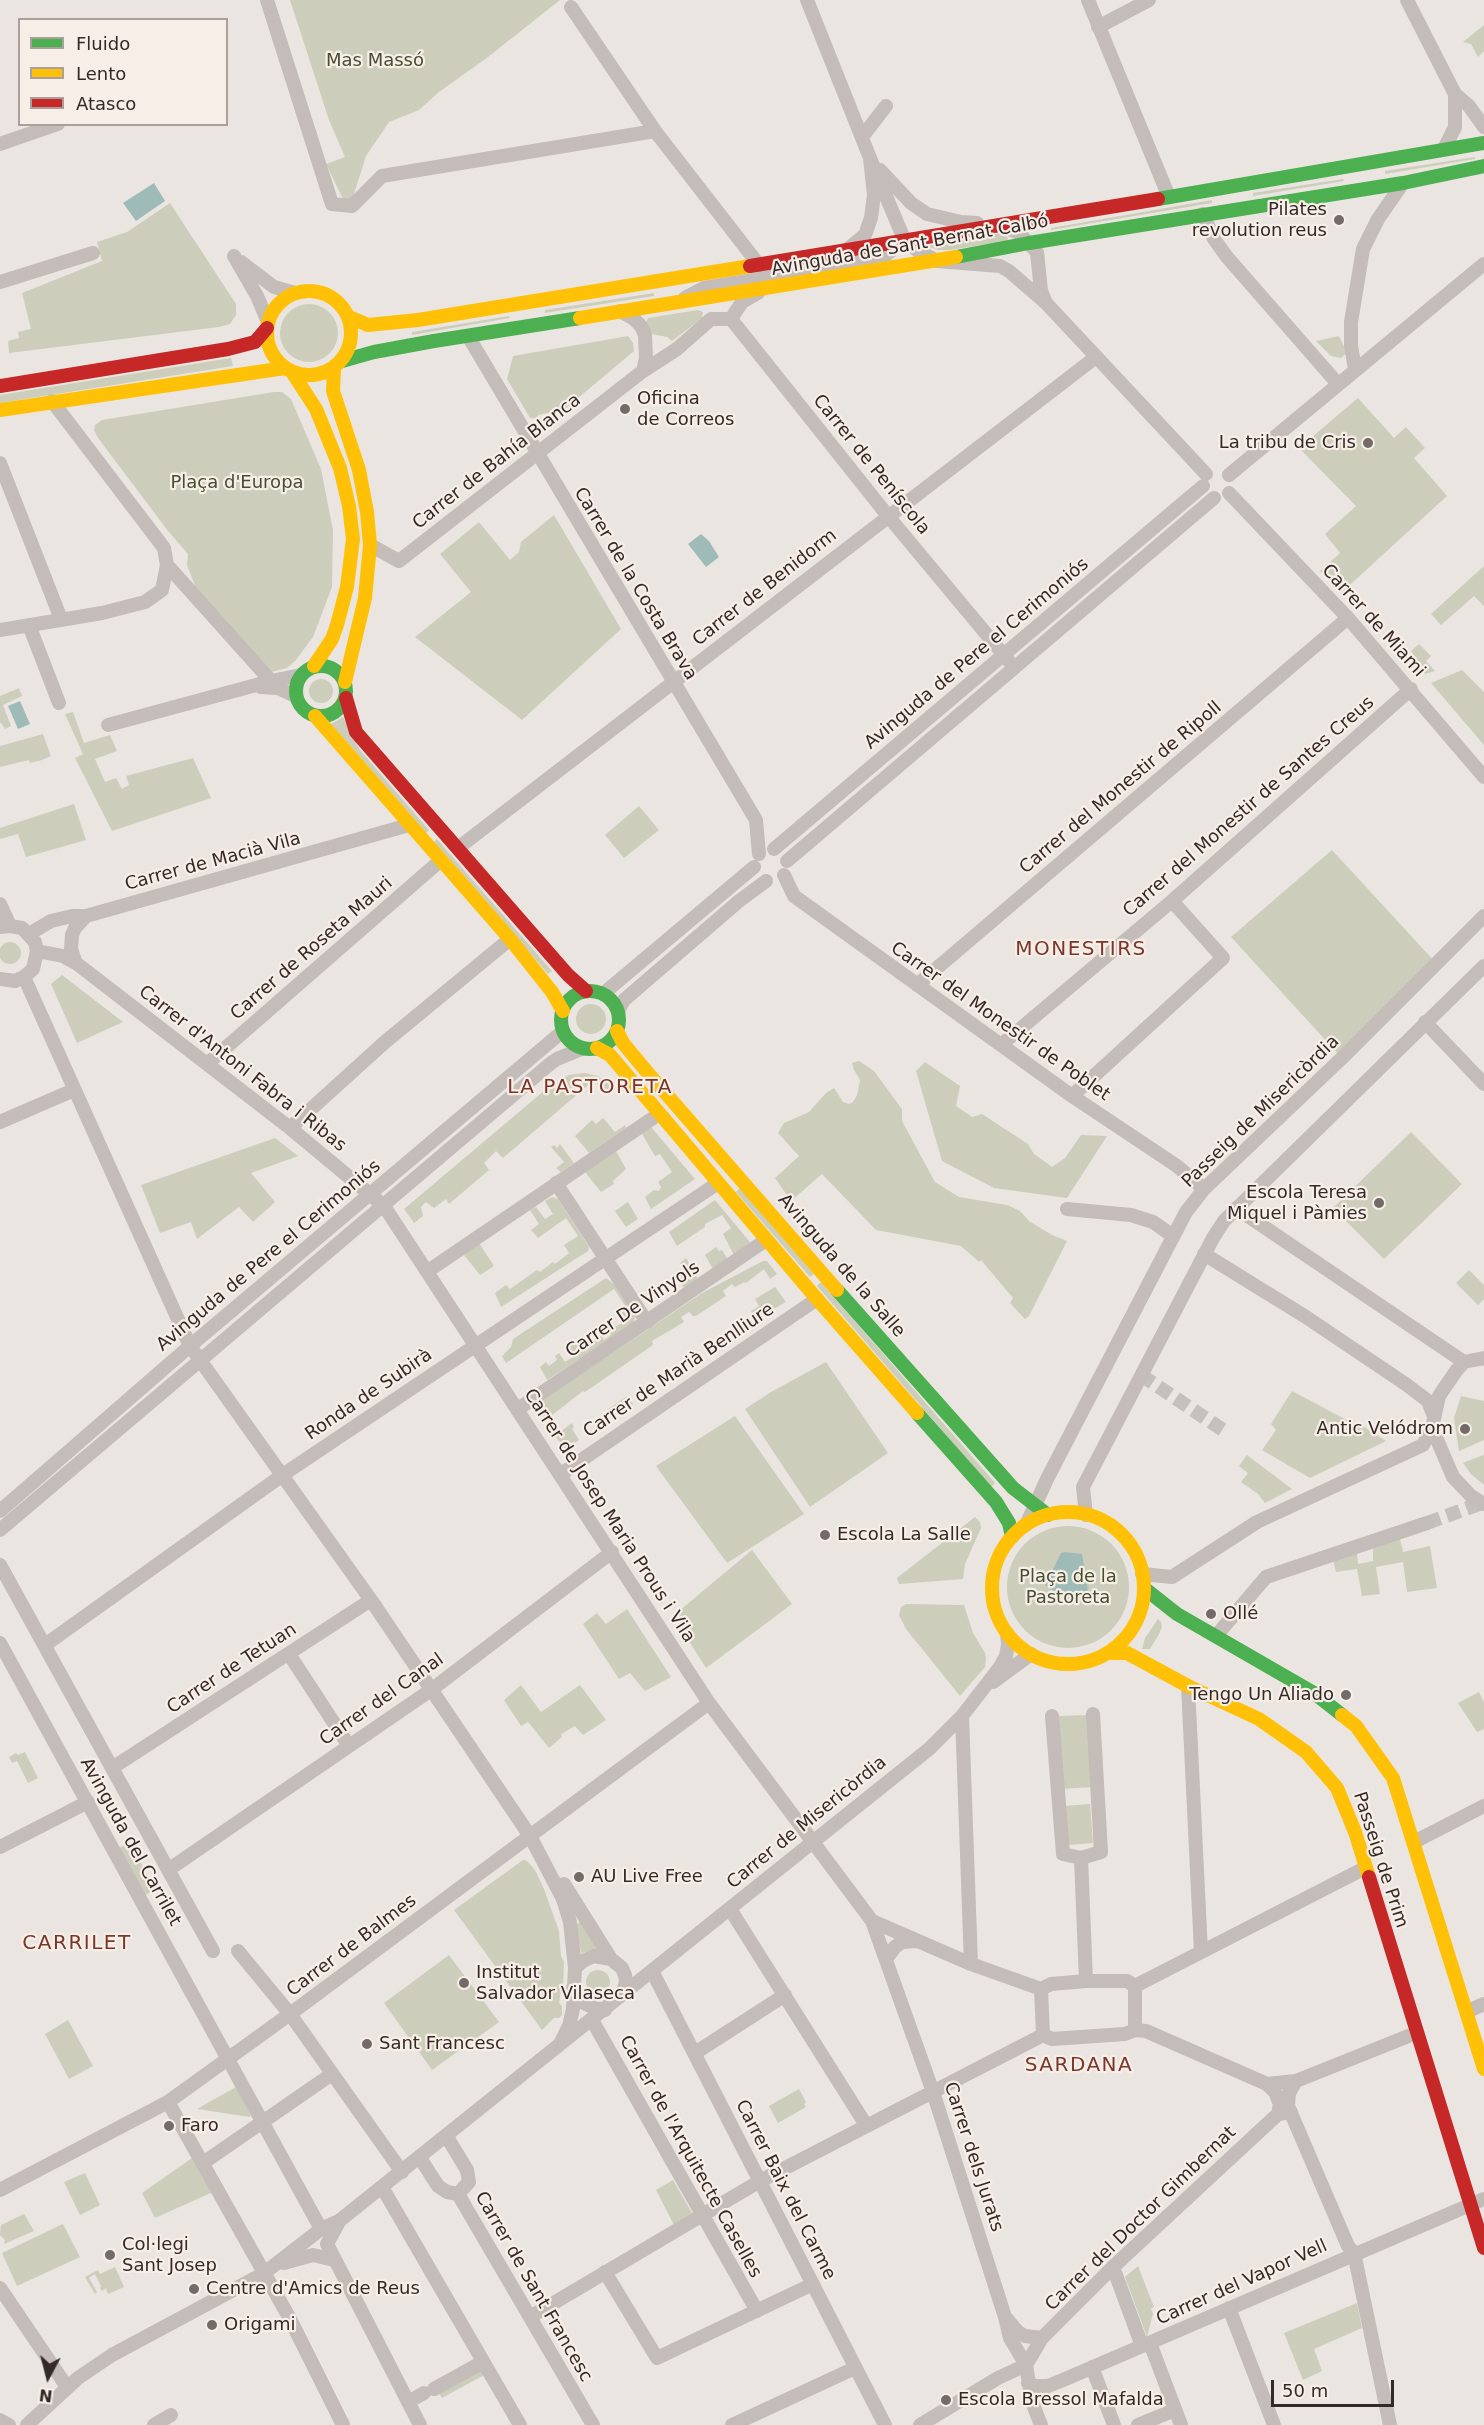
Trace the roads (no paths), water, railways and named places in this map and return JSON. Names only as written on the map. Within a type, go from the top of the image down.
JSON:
[{"type":"street","points":[[267,0],[332,204],[352,206],[382,176],[655,131]]},
{"type":"street","points":[[807,0],[904,239],[918,251],[937,261],[1000,266],[1009,271],[1046,303],[1096,357],[1204,480],[1206,494],[1214,498],[1222,498],[1228,493],[1232,484],[1229,475],[1218,469],[1204,480]]},
{"type":"street","points":[[1088,0],[1169,197]]},
{"type":"street","points":[[1098,27],[1149,0]]},
{"type":"street","points":[[1407,0],[1455,94],[1470,106],[1484,127]]},
{"type":"street","points":[[571,7],[655,131],[759,265]]},
{"type":"street","points":[[1444,149],[1455,127],[1455,94]]},
{"type":"street","points":[[862,137],[886,106]]},
{"type":"street","points":[[0,144],[52,126]]},
{"type":"street","name":"Avinguda de Sant Bernat Calbó","points":[[349,317],[368,326],[387,324],[1169,197],[1484,142]]},
{"type":"street","points":[[870,158],[894,187],[927,214],[961,222],[1000,225],[1019,233],[1033,248],[1041,291],[1046,303]]},
{"type":"street","points":[[848,249],[864,235],[871,218],[874,195],[870,158]]},
{"type":"street","name":"Avinguda de Sant Bernat Calbó","points":[[0,410],[289,370],[314,376],[338,364],[374,352],[620,311],[1033,248],[1056,240],[1203,214],[1403,183],[1484,166]]},
{"type":"street","points":[[1355,369],[1351,336],[1363,249],[1378,219],[1403,183]]},
{"type":"street","points":[[1203,214],[1214,238],[1227,257],[1338,384]]},
{"type":"street","points":[[678,302],[704,288],[881,259],[904,239]]},
{"type":"street","points":[[0,282],[93,253]]},
{"type":"street","points":[[108,724],[250,686],[301,675],[314,666],[332,639],[337,625],[347,587],[352,539],[349,506],[340,468],[316,409],[289,370],[277,361],[270,351],[267,325],[257,296],[234,256],[274,287],[295,293],[320,292],[332,297],[349,317],[351,340],[338,364],[333,391],[359,470],[370,545],[365,598],[345,682],[346,698],[356,732],[568,975],[586,991]]},
{"type":"street","points":[[1229,475],[1484,264]]},
{"type":"street","points":[[731,319],[742,302],[764,290]]},
{"type":"street","points":[[0,386],[228,349],[255,342],[278,305],[295,293]]},
{"type":"street","points":[[620,311],[634,319],[641,326],[645,335],[646,358],[643,371]]},
{"type":"street","name":"Carrer de Bahía Blanca","points":[[370,545],[399,561],[711,319],[731,319]]},
{"type":"street","name":"Carrer de Peníscola","points":[[731,319],[888,516],[1013,666]]},
{"type":"street","name":"Carrer de la Costa Brava","points":[[468,336],[756,820],[757,860]]},
{"type":"street","name":"Carrer de Benidorm","points":[[458,849],[1096,357]]},
{"type":"street","points":[[0,630],[102,613],[145,602],[162,590],[167,565],[164,548],[52,401]]},
{"type":"street","points":[[0,463],[61,619]]},
{"type":"street","name":"Avinguda de Pere el Cerimoniós","points":[[774,849],[1004,655],[1204,480]]},
{"type":"street","name":"Carrer de Miami","points":[[1228,493],[1348,618],[1484,777]]},
{"type":"street","name":"Avinguda de Pere el Cerimoniós","points":[[787,861],[1013,666],[1214,498]]},
{"type":"street","points":[[167,565],[271,681]]},
{"type":"street","name":"Carrer del Monestir de Ripoll","points":[[917,985],[1348,618]]},
{"type":"street","points":[[29,625],[59,703]]},
{"type":"street","points":[[314,666],[333,669],[345,682]]},
{"type":"street","points":[[301,675],[297,682],[296,696],[300,706],[315,716],[510,939],[552,992],[563,1011],[563,1031],[571,1043],[581,1049],[597,1048],[612,1038],[617,1031],[620,1018],[618,1011],[611,998],[604,993],[586,991],[571,998],[563,1011]]},
{"type":"street","points":[[250,686],[278,688],[296,696]]},
{"type":"street","name":"Carrer del Monestir de Santes Creus","points":[[1001,1045],[1172,901],[1411,689]]},
{"type":"street","points":[[315,716],[330,715],[342,706],[346,698]]},
{"type":"street","name":"Carrer de Macià Vila","points":[[29,934],[51,921],[72,916],[86,916],[409,825]]},
{"type":"street","points":[[604,993],[757,860],[764,850],[774,849],[780,852],[788,866],[784,875],[776,881],[766,882],[739,901],[624,999],[618,1011]]},
{"type":"street","name":"Carrer de Roseta Mauri","points":[[207,1064],[441,860]]},
{"type":"street","points":[[757,860],[758,876],[766,882]]},
{"type":"street","name":"Carrer del Monestir de Poblet","points":[[784,875],[794,896],[1072,1096],[1177,1166],[1204,1189]]},
{"type":"street","points":[[1072,1096],[1223,958],[1172,901]]},
{"type":"street","points":[[0,904],[5,927],[22,928],[35,942],[37,951],[33,969],[24,978],[15,981],[0,979]]},
{"type":"street","points":[[76,963],[71,949],[72,935],[86,916]]},
{"type":"street","name":"Passeig de Misericòrdia","points":[[1026,1525],[1186,1212],[1204,1189],[1342,1058],[1484,916]]},
{"type":"street","points":[[290,1128],[385,1042],[510,939]]},
{"type":"street","name":"Carrer d'Antoni Fabra i Ribas","points":[[37,951],[63,956],[76,963],[290,1128],[384,1206]]},
{"type":"street","points":[[1086,1515],[1083,1487],[1204,1254],[1224,1221],[1484,966]]},
{"type":"street","points":[[24,978],[190,1346],[284,1474],[611,1959],[622,1968],[625,1975],[626,1982],[622,1995],[605,2010],[339,2221],[321,2229],[269,2270]]},
{"type":"street","points":[[1425,1022],[1482,1077]]},
{"type":"street","name":"Avinguda de Pere el Cerimoniós","points":[[0,1511],[190,1346],[563,1031]]},
{"type":"street","name":"Avinguda de la Salle","points":[[617,1031],[623,1043],[647,1072],[899,1361],[1006,1480],[1048,1515]]},
{"type":"street","points":[[597,1048],[610,1055],[766,1240],[996,1502],[1009,1523],[1012,1537]]},
{"type":"street","name":"Avinguda de Pere el Cerimoniós","points":[[0,1530],[557,1059],[581,1049]]},
{"type":"street","points":[[0,1122],[74,1090]]},
{"type":"street","points":[[428,1271],[658,1114]]},
{"type":"street","points":[[384,1206],[386,1193],[404,1177],[409,1163]]},
{"type":"street","points":[[556,1183],[647,1322]]},
{"type":"street","name":"Ronda de Subirà","points":[[45,1645],[284,1474],[718,1184]]},
{"type":"street","name":"Carrer de Josep Maria Prous i Vila","points":[[384,1206],[428,1271],[474,1347],[518,1408],[612,1552],[709,1704],[812,1841]]},
{"type":"street","points":[[1236,1208],[1464,1362]]},
{"type":"street","points":[[1066,1209],[1131,1215],[1153,1222],[1173,1236]]},
{"type":"street","name":"Carrer De Vinyols","points":[[518,1408],[766,1240]]},
{"type":"street","points":[[1204,1254],[1306,1317],[1428,1401],[1432,1421],[1453,1477],[1466,1492],[1484,1504]]},
{"type":"street","name":"Carrer de Marià Benlliure","points":[[561,1474],[817,1299]]},
{"type":"street","points":[[1143,1581],[1172,1577],[1257,1522],[1423,1445],[1439,1396],[1464,1362],[1484,1358]]},
{"type":"street","points":[[1066,1512],[1086,1515],[1108,1524],[1126,1540],[1139,1561],[1143,1581],[1139,1617],[1119,1644],[1107,1653],[1077,1663],[1061,1664],[1031,1654],[1007,1633],[997,1615],[992,1584],[1000,1554],[1012,1537],[1026,1525],[1048,1515],[1066,1512]]},
{"type":"street","points":[[1216,1636],[1266,1577],[1427,1523]]},
{"type":"street","name":"Carrer del Canal","points":[[168,1870],[431,1690],[612,1552]]},
{"type":"street","name":"Avinguda del Carrilet","points":[[0,1564],[213,1950]]},
{"type":"street","name":"Passeig de Prim","points":[[1143,1581],[1177,1614],[1314,1694],[1356,1726],[1392,1778],[1468,2011],[1484,2069]]},
{"type":"street","name":"Carrer de Tetuan","points":[[112,1768],[371,1600]]},
{"type":"street","name":"Carrer de Misericòrdia","points":[[622,1995],[929,1749],[962,1716],[1006,1656],[1007,1633]]},
{"type":"street","name":"Avinguda del Carrilet","points":[[0,1643],[264,2121],[321,2229]]},
{"type":"street","points":[[289,1653],[349,1746]]},
{"type":"street","name":"Passeig de Prim","points":[[1107,1653],[1127,1653],[1188,1686],[1259,1719],[1306,1752],[1337,1788],[1355,1832],[1484,2248]]},
{"type":"street","name":"Carrer de Misericòrdia","points":[[977,1694],[1031,1654]]},
{"type":"street","points":[[1188,1686],[1201,1952]]},
{"type":"street","name":"Carrer de Balmes","points":[[0,2190],[168,2102],[709,1704]]},
{"type":"street","points":[[1052,1716],[1063,1854],[1081,1858],[1101,1852],[1093,1714]]},
{"type":"street","points":[[962,1716],[971,1964]]},
{"type":"street","points":[[0,1847],[88,1802]]},
{"type":"street","points":[[1414,1842],[1484,1806]]},
{"type":"street","points":[[530,1836],[563,1899],[570,1922],[575,1968],[573,2009],[569,2026],[561,2043]]},
{"type":"street","name":"Carrer dels Jurats","points":[[812,1841],[872,1921],[933,2092],[1010,2338],[1026,2365]]},
{"type":"street","points":[[1081,1858],[1086,1981]]},
{"type":"street","points":[[1135,1986],[1365,1868]]},
{"type":"street","points":[[730,1908],[866,2125]]},
{"type":"street","points":[[872,1921],[971,1964],[1041,1989],[1051,1984],[1086,1981],[1126,1981],[1135,1986]]},
{"type":"street","points":[[886,1959],[902,1942],[918,1941]]},
{"type":"street","points":[[238,1951],[290,2014],[402,2172]]},
{"type":"street","points":[[575,1968],[594,1956],[611,1959]]},
{"type":"street","points":[[625,1975],[636,1977],[652,1971]]},
{"type":"street","name":"Carrer Baix del Carme","points":[[652,1971],[885,2425]]},
{"type":"street","points":[[1135,1986],[1136,2030]]},
{"type":"street","points":[[573,1988],[580,2001],[594,2008],[605,2010]]},
{"type":"street","points":[[1041,1989],[1043,2035]]},
{"type":"street","points":[[695,2053],[785,1995]]},
{"type":"street","points":[[1468,2011],[1484,2004]]},
{"type":"street","name":"Carrer de l'Arquitecte Caselles","points":[[592,2020],[757,2312]]},
{"type":"street","points":[[1043,2035],[1052,2039],[1125,2034],[1136,2030],[1146,2031],[1267,2084],[1275,2092],[1348,2246],[1354,2253],[1390,2425]]},
{"type":"street","points":[[1267,2084],[1296,2081],[1416,2033]]},
{"type":"street","points":[[530,2317],[760,2181],[1043,2035]]},
{"type":"street","points":[[203,2163],[333,2074]]},
{"type":"street","points":[[1284,2113],[1288,2106],[1289,2093],[1296,2081]]},
{"type":"street","points":[[168,2102],[269,2270],[289,2317],[343,2425]]},
{"type":"street","name":"Carrer del Doctor Gimbernat","points":[[1026,2365],[1042,2338],[1113,2267],[1284,2113]]},
{"type":"street","name":"Carrer de Sant Francesc","points":[[447,2137],[467,2170],[469,2182],[458,2193],[593,2425]]},
{"type":"street","points":[[420,2158],[438,2186],[447,2192],[458,2193]]},
{"type":"street","points":[[382,2187],[520,2425]]},
{"type":"street","points":[[1469,2204],[1484,2199]]},
{"type":"street","name":"Carrer del Vapor Vell","points":[[1028,2383],[1048,2386],[1469,2204]]},
{"type":"street","points":[[339,2221],[330,2233],[327,2244],[420,2425]]},
{"type":"street","points":[[27,2425],[67,2387],[112,2355],[269,2270],[313,2255],[334,2260]]},
{"type":"street","points":[[1113,2267],[1181,2425]]},
{"type":"street","points":[[605,2272],[657,2358],[813,2284]]},
{"type":"street","points":[[0,2288],[67,2387]]},
{"type":"street","points":[[1229,2308],[1274,2425]]},
{"type":"street","points":[[1005,2317],[1018,2332],[1025,2336],[1042,2338]]},
{"type":"street","points":[[408,2402],[483,2362]]},
{"type":"street","points":[[920,2425],[998,2378],[1026,2365],[1028,2383],[1041,2425]]},
{"type":"street","points":[[1092,2367],[1114,2425]]},
{"type":"street","points":[[732,2425],[855,2368]]},
{"type":"street","points":[[1138,2425],[1175,2410]]},
{"type":"street","points":[[0,2420],[9,2425]]},
{"type":"water","points":[[154,183],[165,201],[136,221],[123,203]]},
{"type":"water","points":[[701,534],[709,541],[719,557],[706,567],[688,544]]},
{"type":"water","points":[[20,701],[30,724],[18,729],[8,706]]},
{"type":"water","points":[[1061,1553],[1082,1554],[1088,1590],[1085,1596],[1070,1602],[1045,1585]]},
{"type":"tunnel","points":[[1141,1375],[1223,1430]]},
{"type":"tunnel","points":[[1427,1523],[1482,1503]]},
{"type":"place","name":"Pilates revolution reus","points":[[1339,220]]},
{"type":"place","name":"Oficina de Correos","points":[[625,409]]},
{"type":"place","name":"La tribu de Cris","points":[[1368,443]]},
{"type":"place","name":"Escola Teresa Miquel i Pàmies","points":[[1379,1203]]},
{"type":"place","name":"Antic Velódrom","points":[[1465,1429]]},
{"type":"place","name":"Escola La Salle","points":[[825,1535]]},
{"type":"place","name":"Ollé","points":[[1211,1614]]},
{"type":"place","name":"Tengo Un Aliado","points":[[1346,1695]]},
{"type":"place","name":"AU Live Free","points":[[579,1877]]},
{"type":"place","name":"Institut Salvador Vilaseca","points":[[464,1983]]},
{"type":"place","name":"Sant Francesc","points":[[367,2044]]},
{"type":"place","name":"Faro","points":[[169,2126]]},
{"type":"place","name":"Col·legi Sant Josep","points":[[110,2255]]},
{"type":"place","name":"Centre d'Amics de Reus","points":[[194,2289]]},
{"type":"place","name":"Origami","points":[[212,2325]]},
{"type":"place","name":"Escola Bressol Mafalda","points":[[946,2400]]},
{"type":"district","name":"MONESTIRS","points":[[1081,950]]},
{"type":"district","name":"LA PASTORETA","points":[[590,1088]]},
{"type":"district","name":"CARRILET","points":[[77,1944]]},
{"type":"district","name":"SARDANA","points":[[1079,2066]]},
{"type":"park label","name":"Mas Massó","points":[[375,61]]},
{"type":"park label","name":"Plaça d'Europa","points":[[237,483]]},
{"type":"park label","name":"Plaça de la Pastoreta","points":[[1068,1587]]}]
